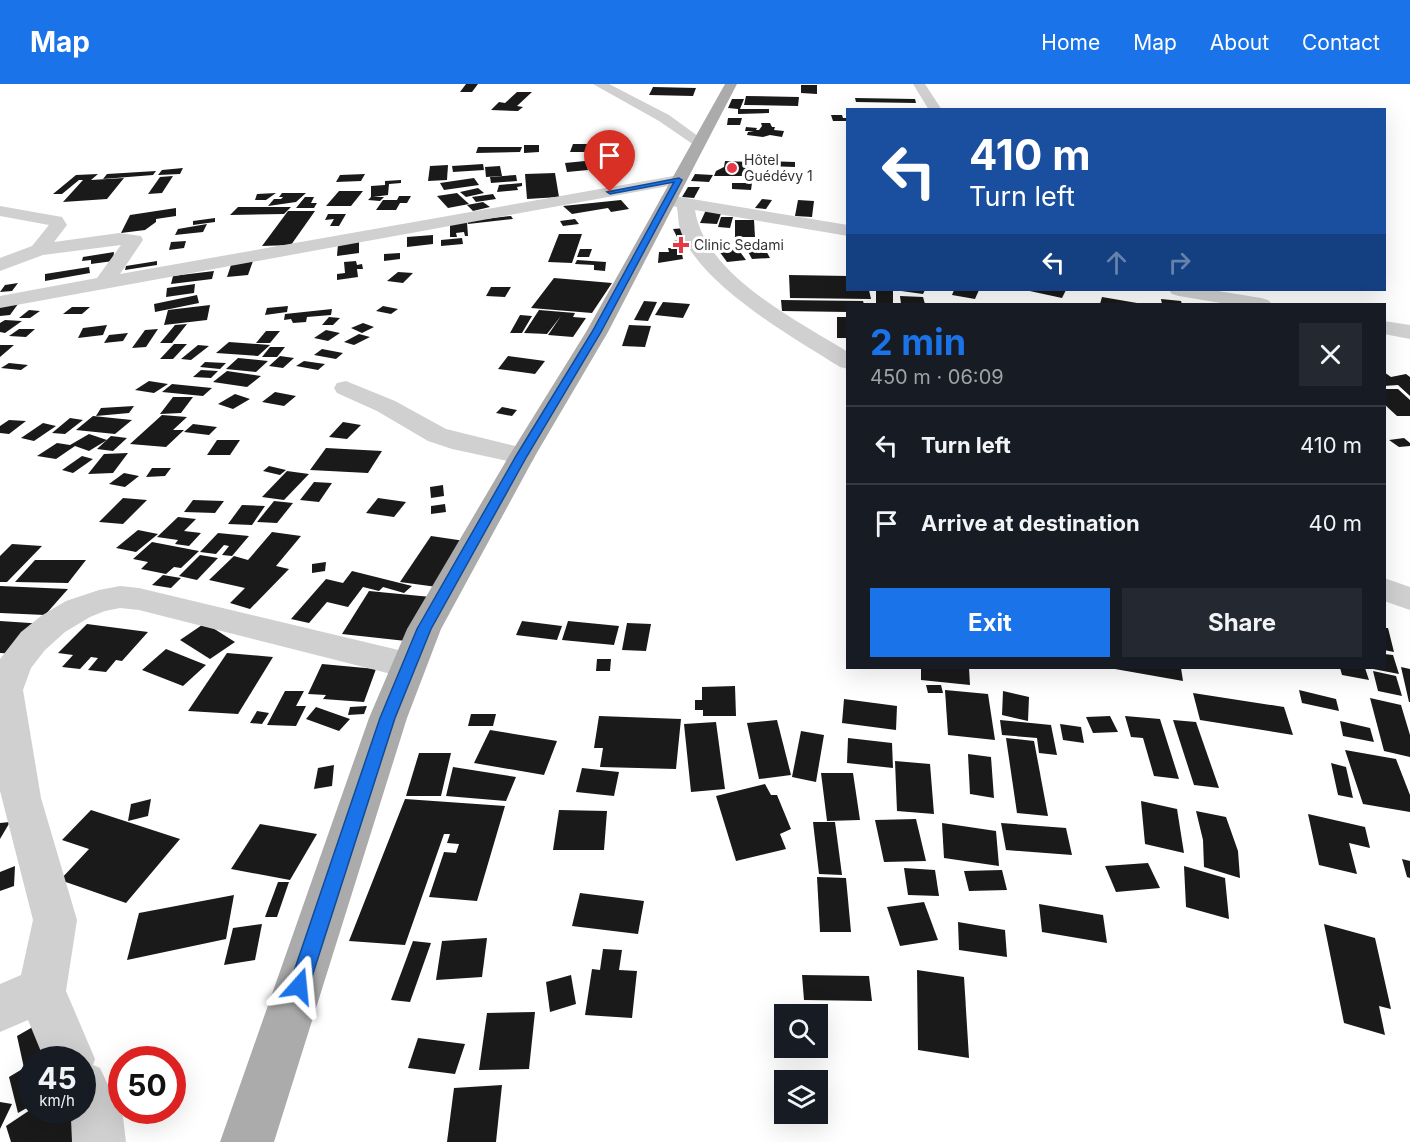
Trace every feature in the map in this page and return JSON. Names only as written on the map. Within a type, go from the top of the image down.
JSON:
[{"type":"main road","points":[[247,1142],[407,665],[424,629],[522,456],[677,194],[699,142],[731,84]]},
{"type":"street","points":[[600,84],[664,118],[699,142]]},
{"type":"street","points":[[919,84],[935,108]]},
{"type":"street","points":[[0,302],[104,283],[677,194],[846,231]]},
{"type":"street","points":[[677,194],[687,224],[704,254],[716,269],[734,286],[846,361]]},
{"type":"street","points":[[0,211],[56,221],[58,225],[39,250]]},
{"type":"street","points":[[0,266],[39,250],[119,239],[134,240],[104,283]]},
{"type":"street","points":[[1185,291],[1255,303]]},
{"type":"street","points":[[1386,327],[1410,332]]},
{"type":"street","points":[[346,388],[395,410],[437,435],[461,443],[522,456]]},
{"type":"street","points":[[1386,590],[1410,599]]},
{"type":"street","points":[[64,1046],[55,1027],[21,999],[55,920],[21,798],[3,690],[15,663],[33,641],[53,624],[78,609],[99,600],[120,597],[139,599],[407,665]]},
{"type":"street","points":[[96,1115],[99,1142]]},
{"type":"building","points":[[466,84],[478,84],[472,92],[460,92]]},
{"type":"building","points":[[801,85],[817,85],[817,94],[801,93]]},
{"type":"building","points":[[653,87],[696,88],[693,96],[649,95]]},
{"type":"building","points":[[517,92],[532,92],[517,106],[523,107],[518,111],[491,110],[499,102],[505,103]]},
{"type":"building","points":[[746,96],[799,97],[798,106],[744,105]]},
{"type":"building","points":[[855,98],[915,99],[916,103],[856,102]]},
{"type":"building","points":[[732,99],[744,99],[740,109],[769,109],[769,113],[738,114],[738,109],[728,108]]},
{"type":"building","points":[[831,115],[842,115],[846,118],[846,121],[833,121]]},
{"type":"building","points":[[728,118],[742,118],[740,125],[727,125]]},
{"type":"building","points":[[761,123],[770,123],[772,127],[775,127],[774,130],[784,131],[782,137],[747,135],[748,132],[754,131],[745,131],[746,127],[759,130]]},
{"type":"building","points":[[618,143],[620,148],[594,150],[593,144]]},
{"type":"building","points":[[573,144],[593,146],[590,152],[570,152]]},
{"type":"building","points":[[524,145],[539,145],[539,152],[524,153]]},
{"type":"building","points":[[478,147],[522,147],[520,152],[476,153]]},
{"type":"building","points":[[585,161],[588,170],[567,172],[565,163]]},
{"type":"building","points":[[725,161],[750,162],[747,176],[714,176],[716,171],[724,167]]},
{"type":"building","points":[[766,161],[795,162],[795,167],[766,166]]},
{"type":"building","points":[[619,163],[619,173],[604,173],[603,164]]},
{"type":"building","points":[[483,164],[484,170],[453,172],[452,166]]},
{"type":"building","points":[[448,165],[447,180],[428,181],[430,166]]},
{"type":"building","points":[[500,166],[502,176],[486,177],[485,167]]},
{"type":"building","points":[[183,168],[180,174],[158,175],[162,170]]},
{"type":"building","points":[[156,171],[153,175],[103,179],[107,174]]},
{"type":"building","points":[[555,173],[559,197],[527,199],[525,174]]},
{"type":"building","points":[[98,174],[91,180],[124,178],[107,199],[63,202],[83,180],[79,180],[62,194],[53,194],[76,175]]},
{"type":"building","points":[[365,174],[361,181],[336,182],[340,175]]},
{"type":"building","points":[[695,174],[713,175],[709,182],[691,181]]},
{"type":"building","points":[[516,175],[517,181],[491,183],[490,177]]},
{"type":"building","points":[[173,176],[162,193],[148,194],[160,177]]},
{"type":"building","points":[[474,178],[479,185],[444,190],[440,183]]},
{"type":"building","points":[[401,180],[401,183],[389,184],[388,195],[373,197],[384,197],[380,201],[368,200],[371,197],[371,186],[385,185],[385,181]]},
{"type":"building","points":[[522,183],[522,186],[517,187],[518,190],[497,192],[499,185]]},
{"type":"building","points":[[732,183],[752,183],[751,190],[732,189]]},
{"type":"building","points":[[688,187],[700,187],[694,198],[682,197]]},
{"type":"building","points":[[478,188],[484,193],[466,197],[460,192]]},
{"type":"building","points":[[339,191],[363,191],[351,206],[326,206]]},
{"type":"building","points":[[276,193],[266,200],[255,200],[257,194]]},
{"type":"building","points":[[282,193],[306,193],[296,202],[268,206],[274,199],[281,199],[283,197],[279,197]]},
{"type":"building","points":[[457,193],[469,204],[448,208],[437,196]]},
{"type":"building","points":[[493,194],[496,199],[476,202],[472,197]]},
{"type":"building","points":[[399,196],[411,196],[407,203],[400,203],[396,210],[376,210],[383,200],[397,200]]},
{"type":"building","points":[[305,197],[314,197],[311,203],[317,203],[314,208],[296,208]]},
{"type":"building","points":[[762,199],[772,200],[766,209],[755,208]]},
{"type":"building","points":[[621,200],[629,209],[611,212],[608,208],[572,214],[563,206]]},
{"type":"building","points":[[798,200],[814,201],[812,217],[795,216]]},
{"type":"building","points":[[483,202],[490,207],[473,211],[467,205]]},
{"type":"building","points":[[238,207],[291,207],[284,214],[230,215]]},
{"type":"building","points":[[176,208],[176,216],[156,219],[156,222],[145,230],[121,233],[130,215]]},
{"type":"building","points":[[706,210],[722,211],[717,224],[700,223]]},
{"type":"building","points":[[288,211],[315,211],[291,245],[262,246]]},
{"type":"building","points":[[328,214],[346,214],[339,226],[330,226],[334,219],[325,220]]},
{"type":"building","points":[[511,216],[513,219],[468,224],[467,221]]},
{"type":"building","points":[[721,217],[733,217],[730,228],[718,227]]},
{"type":"building","points":[[215,218],[215,222],[193,225],[193,221]]},
{"type":"building","points":[[575,219],[579,224],[563,226],[560,221]]},
{"type":"building","points":[[735,220],[754,220],[755,237],[735,237]]},
{"type":"building","points":[[467,222],[468,236],[465,236],[464,232],[456,233],[457,237],[450,237],[450,224]]},
{"type":"building","points":[[207,224],[203,232],[175,235],[178,229]]},
{"type":"building","points":[[686,228],[692,238],[678,239],[673,229]]},
{"type":"building","points":[[559,234],[582,234],[572,263],[548,262]]},
{"type":"building","points":[[433,235],[433,244],[407,247],[407,237]]},
{"type":"building","points":[[462,238],[463,244],[441,246],[441,240]]},
{"type":"building","points":[[684,240],[688,247],[677,248],[673,241]]},
{"type":"building","points":[[186,241],[184,248],[169,250],[171,242]]},
{"type":"building","points":[[359,242],[359,253],[337,256],[338,244]]},
{"type":"building","points":[[764,247],[770,258],[752,259],[746,248]]},
{"type":"building","points":[[668,248],[681,249],[683,259],[658,263],[659,252],[669,252]]},
{"type":"building","points":[[580,249],[592,249],[589,257],[577,257]]},
{"type":"building","points":[[738,249],[746,260],[727,262],[719,251]]},
{"type":"building","points":[[114,252],[113,261],[91,264],[91,260],[82,261],[83,257]]},
{"type":"building","points":[[400,253],[400,259],[384,261],[384,254]]},
{"type":"building","points":[[577,260],[606,262],[605,271],[594,270],[594,265],[575,264]]},
{"type":"building","points":[[157,261],[157,265],[125,270],[126,266]]},
{"type":"building","points":[[253,261],[248,275],[227,277],[232,262]]},
{"type":"building","points":[[356,261],[357,265],[362,264],[363,269],[357,269],[358,277],[337,280],[337,274],[345,273],[344,262]]},
{"type":"building","points":[[89,267],[90,273],[45,281],[45,274]]},
{"type":"building","points":[[214,271],[212,279],[171,284],[173,276]]},
{"type":"building","points":[[398,272],[413,273],[403,283],[387,281]]},
{"type":"building","points":[[789,275],[846,276],[846,291],[869,291],[871,299],[790,298]]},
{"type":"building","points":[[554,278],[612,283],[592,313],[531,308]]},
{"type":"building","points":[[18,283],[12,291],[0,292],[5,285]]},
{"type":"building","points":[[195,284],[194,293],[166,297],[167,288]]},
{"type":"building","points":[[491,287],[511,287],[505,297],[486,296]]},
{"type":"building","points":[[876,291],[893,291],[893,303],[876,303]]},
{"type":"building","points":[[901,291],[924,291],[923,294]]},
{"type":"building","points":[[954,291],[979,291],[975,299],[952,295]]},
{"type":"building","points":[[1030,291],[1066,291],[1062,298]]},
{"type":"building","points":[[197,295],[199,303],[155,312],[154,304]]},
{"type":"building","points":[[900,296],[923,297],[925,303],[901,303]]},
{"type":"building","points":[[1102,297],[1137,303],[1100,303]]},
{"type":"building","points":[[1161,299],[1181,301],[1182,303],[1162,303]]},
{"type":"building","points":[[781,300],[863,301],[864,303],[846,303],[846,312],[782,311]]},
{"type":"building","points":[[644,301],[657,302],[648,321],[634,320]]},
{"type":"building","points":[[663,302],[690,304],[683,318],[655,315]]},
{"type":"building","points":[[18,304],[10,315],[0,316],[0,306]]},
{"type":"building","points":[[210,305],[207,320],[164,325],[168,310]]},
{"type":"building","points":[[288,306],[287,312],[265,315],[267,308]]},
{"type":"building","points":[[383,306],[398,309],[391,314],[376,311]]},
{"type":"building","points":[[72,307],[90,307],[82,314],[63,314]]},
{"type":"building","points":[[332,309],[331,315],[307,317],[306,322],[293,323],[291,319],[284,320],[285,314]]},
{"type":"building","points":[[29,310],[40,311],[30,318],[19,318]]},
{"type":"building","points":[[539,310],[575,313],[573,317],[586,318],[573,337],[548,335],[561,316],[547,334],[524,333]]},
{"type":"building","points":[[520,315],[532,316],[522,333],[510,333]]},
{"type":"building","points":[[329,317],[340,318],[333,325],[322,325]]},
{"type":"building","points":[[837,317],[846,317],[846,338],[837,338]]},
{"type":"building","points":[[5,320],[22,321],[5,333],[0,332],[0,323]]},
{"type":"building","points":[[363,323],[374,327],[362,333],[351,328]]},
{"type":"building","points":[[187,324],[172,343],[160,343],[175,325]]},
{"type":"building","points":[[107,325],[103,335],[78,338],[83,328]]},
{"type":"building","points":[[629,325],[651,326],[645,347],[622,346]]},
{"type":"building","points":[[19,329],[35,329],[26,337],[9,336]]},
{"type":"building","points":[[158,329],[146,347],[132,348],[145,330]]},
{"type":"building","points":[[326,330],[340,333],[328,341],[314,338]]},
{"type":"building","points":[[266,331],[280,331],[270,343],[256,343]]},
{"type":"building","points":[[128,333],[123,341],[104,343],[109,335]]},
{"type":"building","points":[[359,334],[370,337],[354,345],[344,342]]},
{"type":"building","points":[[229,342],[270,345],[258,356],[216,353]]},
{"type":"building","points":[[174,344],[187,344],[173,359],[160,359]]},
{"type":"building","points":[[0,345],[14,345],[0,357]]},
{"type":"building","points":[[198,345],[209,346],[191,360],[181,359]]},
{"type":"building","points":[[270,347],[285,347],[277,357],[262,357]]},
{"type":"building","points":[[322,349],[343,353],[336,359],[314,355]]},
{"type":"building","points":[[280,356],[294,358],[283,368],[269,366]]},
{"type":"building","points":[[508,356],[545,361],[535,374],[498,369]]},
{"type":"building","points":[[238,358],[268,361],[256,372],[226,369]]},
{"type":"building","points":[[304,361],[325,364],[318,370],[296,366]]},
{"type":"building","points":[[205,362],[226,363],[220,369],[200,367]]},
{"type":"building","points":[[9,363],[28,365],[21,370],[1,368]]},
{"type":"building","points":[[201,370],[218,371],[211,378],[193,377]]},
{"type":"building","points":[[227,371],[261,376],[247,387],[213,382]]},
{"type":"building","points":[[1386,373],[1391,377],[1406,374],[1410,377],[1410,396],[1398,385],[1386,386]]},
{"type":"building","points":[[149,381],[168,384],[154,393],[135,390]]},
{"type":"building","points":[[172,384],[212,388],[203,396],[162,392]]},
{"type":"building","points":[[1386,389],[1398,389],[1410,400],[1410,416],[1397,416],[1386,406]]},
{"type":"building","points":[[275,392],[296,396],[284,406],[262,402]]},
{"type":"building","points":[[235,394],[250,399],[233,409],[218,404]]},
{"type":"building","points":[[173,397],[193,397],[181,413],[160,414]]},
{"type":"building","points":[[134,406],[129,413],[96,416],[101,408]]},
{"type":"building","points":[[502,407],[517,410],[512,416],[496,413]]},
{"type":"building","points":[[162,415],[187,417],[173,430],[184,430],[166,447],[130,444]]},
{"type":"building","points":[[93,416],[132,420],[115,434],[76,430]]},
{"type":"building","points":[[70,418],[83,420],[65,434],[52,433]]},
{"type":"building","points":[[9,420],[26,421],[9,434],[0,433],[0,426]]},
{"type":"building","points":[[343,422],[361,425],[347,439],[329,437]]},
{"type":"building","points":[[43,423],[56,426],[34,441],[21,438]]},
{"type":"building","points":[[193,424],[217,427],[209,435],[184,432]]},
{"type":"building","points":[[89,434],[107,440],[89,451],[75,446],[56,459],[37,456],[57,443],[70,445]]},
{"type":"building","points":[[111,436],[127,438],[113,451],[97,449]]},
{"type":"building","points":[[1404,438],[1410,446],[1399,447],[1389,440]]},
{"type":"building","points":[[217,440],[240,440],[230,455],[207,455]]},
{"type":"building","points":[[326,448],[382,451],[368,473],[310,470]]},
{"type":"building","points":[[128,453],[113,473],[88,474],[104,454]]},
{"type":"building","points":[[82,456],[93,459],[73,473],[62,470]]},
{"type":"building","points":[[269,466],[286,470],[280,475],[263,471]]},
{"type":"building","points":[[152,468],[171,468],[165,476],[146,477]]},
{"type":"building","points":[[287,471],[309,474],[284,500],[262,497]]},
{"type":"building","points":[[124,473],[139,476],[125,487],[109,484]]},
{"type":"building","points":[[314,482],[332,483],[319,502],[300,500]]},
{"type":"building","points":[[443,485],[444,496],[431,498],[430,487]]},
{"type":"building","points":[[123,498],[147,500],[123,524],[99,522]]},
{"type":"building","points":[[378,498],[406,502],[394,517],[366,513]]},
{"type":"building","points":[[193,500],[224,501],[215,513],[184,512]]},
{"type":"building","points":[[274,501],[293,503],[277,523],[257,522]]},
{"type":"building","points":[[445,504],[446,512],[431,514],[431,506]]},
{"type":"building","points":[[242,505],[265,506],[252,525],[228,524]]},
{"type":"building","points":[[178,517],[196,519],[184,531],[201,533],[189,546],[175,544],[178,540],[157,537]]},
{"type":"building","points":[[138,530],[158,534],[136,552],[116,548]]},
{"type":"building","points":[[272,532],[301,536],[276,566],[289,569],[250,609],[230,603],[245,588],[209,580],[234,556],[248,560]]},
{"type":"building","points":[[218,533],[249,536],[232,556],[222,555],[229,546],[224,545],[216,554],[200,552]]},
{"type":"building","points":[[431,536],[465,541],[437,587],[400,582]]},
{"type":"building","points":[[152,542],[199,551],[181,568],[174,567],[166,574],[141,569],[148,562],[133,559]]},
{"type":"building","points":[[12,544],[42,546],[7,582],[0,582],[0,556]]},
{"type":"building","points":[[200,555],[218,558],[197,580],[179,576]]},
{"type":"building","points":[[35,560],[86,560],[68,583],[15,582]]},
{"type":"building","points":[[326,562],[325,571],[312,573],[312,564]]},
{"type":"building","points":[[352,571],[412,586],[404,593],[383,587],[379,591],[363,587],[348,607],[327,602],[309,623],[291,619],[326,579],[343,583]]},
{"type":"building","points":[[163,575],[181,578],[171,588],[152,585]]},
{"type":"building","points":[[0,586],[68,589],[45,615],[0,613]]},
{"type":"building","points":[[369,591],[431,597],[406,641],[342,634]]},
{"type":"building","points":[[0,621],[45,624],[18,654],[0,653]]},
{"type":"building","points":[[522,621],[562,626],[557,640],[516,635]]},
{"type":"building","points":[[568,621],[619,626],[614,645],[562,640]]},
{"type":"building","points":[[205,623],[235,642],[210,659],[180,640]]},
{"type":"building","points":[[627,623],[651,624],[646,651],[622,650]]},
{"type":"building","points":[[87,624],[148,632],[122,661],[116,660],[106,672],[88,670],[98,658],[91,657],[80,669],[62,667],[73,655],[58,653]]},
{"type":"building","points":[[1386,628],[1388,628],[1394,652],[1386,650]]},
{"type":"building","points":[[166,649],[206,665],[183,686],[142,670]]},
{"type":"building","points":[[227,653],[273,657],[238,714],[188,711]]},
{"type":"building","points":[[1386,654],[1393,655],[1399,674],[1373,669],[1386,669]]},
{"type":"building","points":[[597,659],[611,659],[610,671],[596,671]]},
{"type":"building","points":[[322,664],[376,669],[364,702],[323,699],[326,695],[308,694]]},
{"type":"building","points":[[1401,667],[1410,669],[1410,702],[1409,702]]},
{"type":"building","points":[[921,669],[969,669],[970,685],[921,680]]},
{"type":"building","points":[[1115,669],[1181,669],[1183,681]]},
{"type":"building","points":[[1340,669],[1365,669],[1369,680],[1342,675]]},
{"type":"building","points":[[1373,671],[1396,676],[1402,696],[1378,691]]},
{"type":"building","points":[[926,685],[941,685],[943,693],[928,693]]},
{"type":"building","points":[[735,686],[736,716],[703,716],[703,710],[695,710],[695,700],[702,700],[702,687]]},
{"type":"building","points":[[945,690],[988,694],[995,740],[948,735]]},
{"type":"building","points":[[1299,690],[1336,699],[1339,711],[1302,703]]},
{"type":"building","points":[[285,691],[304,691],[296,706],[306,706],[296,726],[267,725]]},
{"type":"building","points":[[1003,691],[1029,697],[1028,721],[1002,715]]},
{"type":"building","points":[[1193,693],[1284,707],[1293,735],[1200,720]]},
{"type":"building","points":[[1370,698],[1401,705],[1410,735],[1410,757],[1384,751]]},
{"type":"building","points":[[844,699],[897,706],[896,730],[842,723]]},
{"type":"building","points":[[367,706],[364,714],[348,715],[350,707]]},
{"type":"building","points":[[316,707],[350,719],[339,731],[306,719]]},
{"type":"building","points":[[257,711],[269,713],[262,724],[250,723]]},
{"type":"building","points":[[471,714],[496,714],[493,726],[468,726]]},
{"type":"building","points":[[599,716],[681,719],[676,769],[600,767],[603,748],[594,748]]},
{"type":"building","points":[[1110,716],[1118,732],[1093,733],[1086,717]]},
{"type":"building","points":[[1125,716],[1160,719],[1179,779],[1154,776],[1143,738],[1131,737]]},
{"type":"building","points":[[777,720],[791,775],[759,779],[747,723]]},
{"type":"building","points":[[1000,720],[1051,725],[1057,755],[1039,753],[1037,738],[1002,735]]},
{"type":"building","points":[[1173,720],[1196,722],[1219,788],[1194,785]]},
{"type":"building","points":[[1340,721],[1370,728],[1374,742],[1343,736]]},
{"type":"building","points":[[716,722],[725,789],[691,792],[684,724]]},
{"type":"building","points":[[1060,724],[1081,727],[1084,743],[1063,740]]},
{"type":"building","points":[[490,730],[557,741],[544,775],[474,763]]},
{"type":"building","points":[[801,731],[824,735],[816,782],[792,777]]},
{"type":"building","points":[[848,738],[892,743],[893,768],[847,763]]},
{"type":"building","points":[[1006,738],[1034,741],[1048,816],[1017,813]]},
{"type":"building","points":[[1345,750],[1396,759],[1410,795],[1410,812],[1363,804]]},
{"type":"building","points":[[419,753],[451,753],[441,796],[406,796]]},
{"type":"building","points":[[968,754],[991,757],[994,798],[970,794]]},
{"type":"building","points":[[895,761],[930,764],[934,814],[897,811]]},
{"type":"building","points":[[1331,763],[1346,767],[1353,798],[1338,795]]},
{"type":"building","points":[[334,765],[332,786],[314,789],[318,768]]},
{"type":"building","points":[[453,767],[516,777],[506,801],[446,796]]},
{"type":"building","points":[[582,768],[619,772],[614,796],[576,792]]},
{"type":"building","points":[[821,773],[853,773],[860,820],[827,821]]},
{"type":"building","points":[[765,784],[771,795],[777,795],[791,829],[780,834],[786,849],[736,861],[716,796]]},
{"type":"building","points":[[151,799],[148,816],[128,821],[131,804]]},
{"type":"building","points":[[405,799],[505,806],[477,901],[429,897],[444,852],[456,853],[459,844],[447,843],[450,834],[444,834],[405,945],[349,941]]},
{"type":"building","points":[[1141,801],[1177,809],[1184,853],[1145,844]]},
{"type":"building","points":[[91,810],[180,839],[126,903],[60,880],[89,849],[62,840]]},
{"type":"building","points":[[559,810],[607,811],[604,850],[553,850]]},
{"type":"building","points":[[1196,811],[1226,817],[1238,851],[1240,878],[1204,867],[1203,840]]},
{"type":"building","points":[[1308,814],[1365,827],[1370,848],[1349,843],[1357,874],[1319,865]]},
{"type":"building","points":[[916,819],[926,861],[884,862],[875,820]]},
{"type":"building","points":[[10,822],[0,839],[0,823]]},
{"type":"building","points":[[813,822],[835,822],[842,875],[819,874]]},
{"type":"building","points":[[942,823],[996,831],[999,866],[944,858]]},
{"type":"building","points":[[1001,823],[1066,828],[1072,855],[1006,850]]},
{"type":"building","points":[[260,824],[317,834],[290,880],[231,869]]},
{"type":"building","points":[[1402,859],[1410,861],[1410,878],[1407,877]]},
{"type":"building","points":[[1148,863],[1160,888],[1116,892],[1105,866]]},
{"type":"building","points":[[15,866],[14,886],[0,891],[0,872]]},
{"type":"building","points":[[1184,866],[1225,878],[1229,919],[1186,907]]},
{"type":"building","points":[[904,868],[935,870],[939,896],[908,895]]},
{"type":"building","points":[[1002,870],[1007,890],[969,891],[964,871]]},
{"type":"building","points":[[817,877],[846,878],[851,932],[820,932]]},
{"type":"building","points":[[278,882],[289,882],[277,917],[265,917]]},
{"type":"building","points":[[580,893],[644,901],[638,934],[572,926]]},
{"type":"building","points":[[234,895],[226,939],[127,960],[139,913]]},
{"type":"building","points":[[924,902],[938,940],[900,946],[887,907]]},
{"type":"building","points":[[1039,904],[1103,915],[1107,943],[1042,932]]},
{"type":"building","points":[[958,922],[1005,930],[1007,957],[959,950]]},
{"type":"building","points":[[262,924],[255,960],[224,965],[233,928]]},
{"type":"building","points":[[1324,924],[1375,938],[1391,1009],[1379,1006],[1385,1035],[1344,1023]]},
{"type":"building","points":[[487,938],[482,977],[436,980],[442,941]]},
{"type":"building","points":[[413,941],[431,943],[410,1002],[391,1000]]},
{"type":"building","points":[[603,949],[622,950],[619,970],[637,971],[632,1018],[585,1015],[592,969],[600,970]]},
{"type":"building","points":[[917,970],[964,977],[969,1058],[918,1050]]},
{"type":"building","points":[[571,975],[576,1004],[550,1012],[546,982]]},
{"type":"building","points":[[802,975],[869,976],[872,1001],[804,1000]]},
{"type":"building","points":[[535,1012],[529,1069],[479,1070],[487,1013]]},
{"type":"building","points":[[45,1020],[52,1046],[19,1046],[17,1036]]},
{"type":"building","points":[[418,1038],[465,1044],[455,1074],[408,1068]]},
{"type":"building","points":[[18,1072],[18,1113],[9,1077]]},
{"type":"building","points":[[502,1085],[496,1142],[447,1142],[454,1088]]},
{"type":"building","points":[[0,1102],[12,1104],[0,1129]]},
{"type":"building","points":[[18,1118],[18,1124],[74,1124],[81,1142],[11,1142],[6,1126]]},
{"type":"place","name":"Hôtel Guédévy 1","points":[[732,168]]},
{"type":"place","name":"Clinic Sedami","points":[[681,245]]},
{"type":"route","points":[[299,986],[407,665],[424,629],[522,456],[597,332],[679,180],[610,192]]}]
